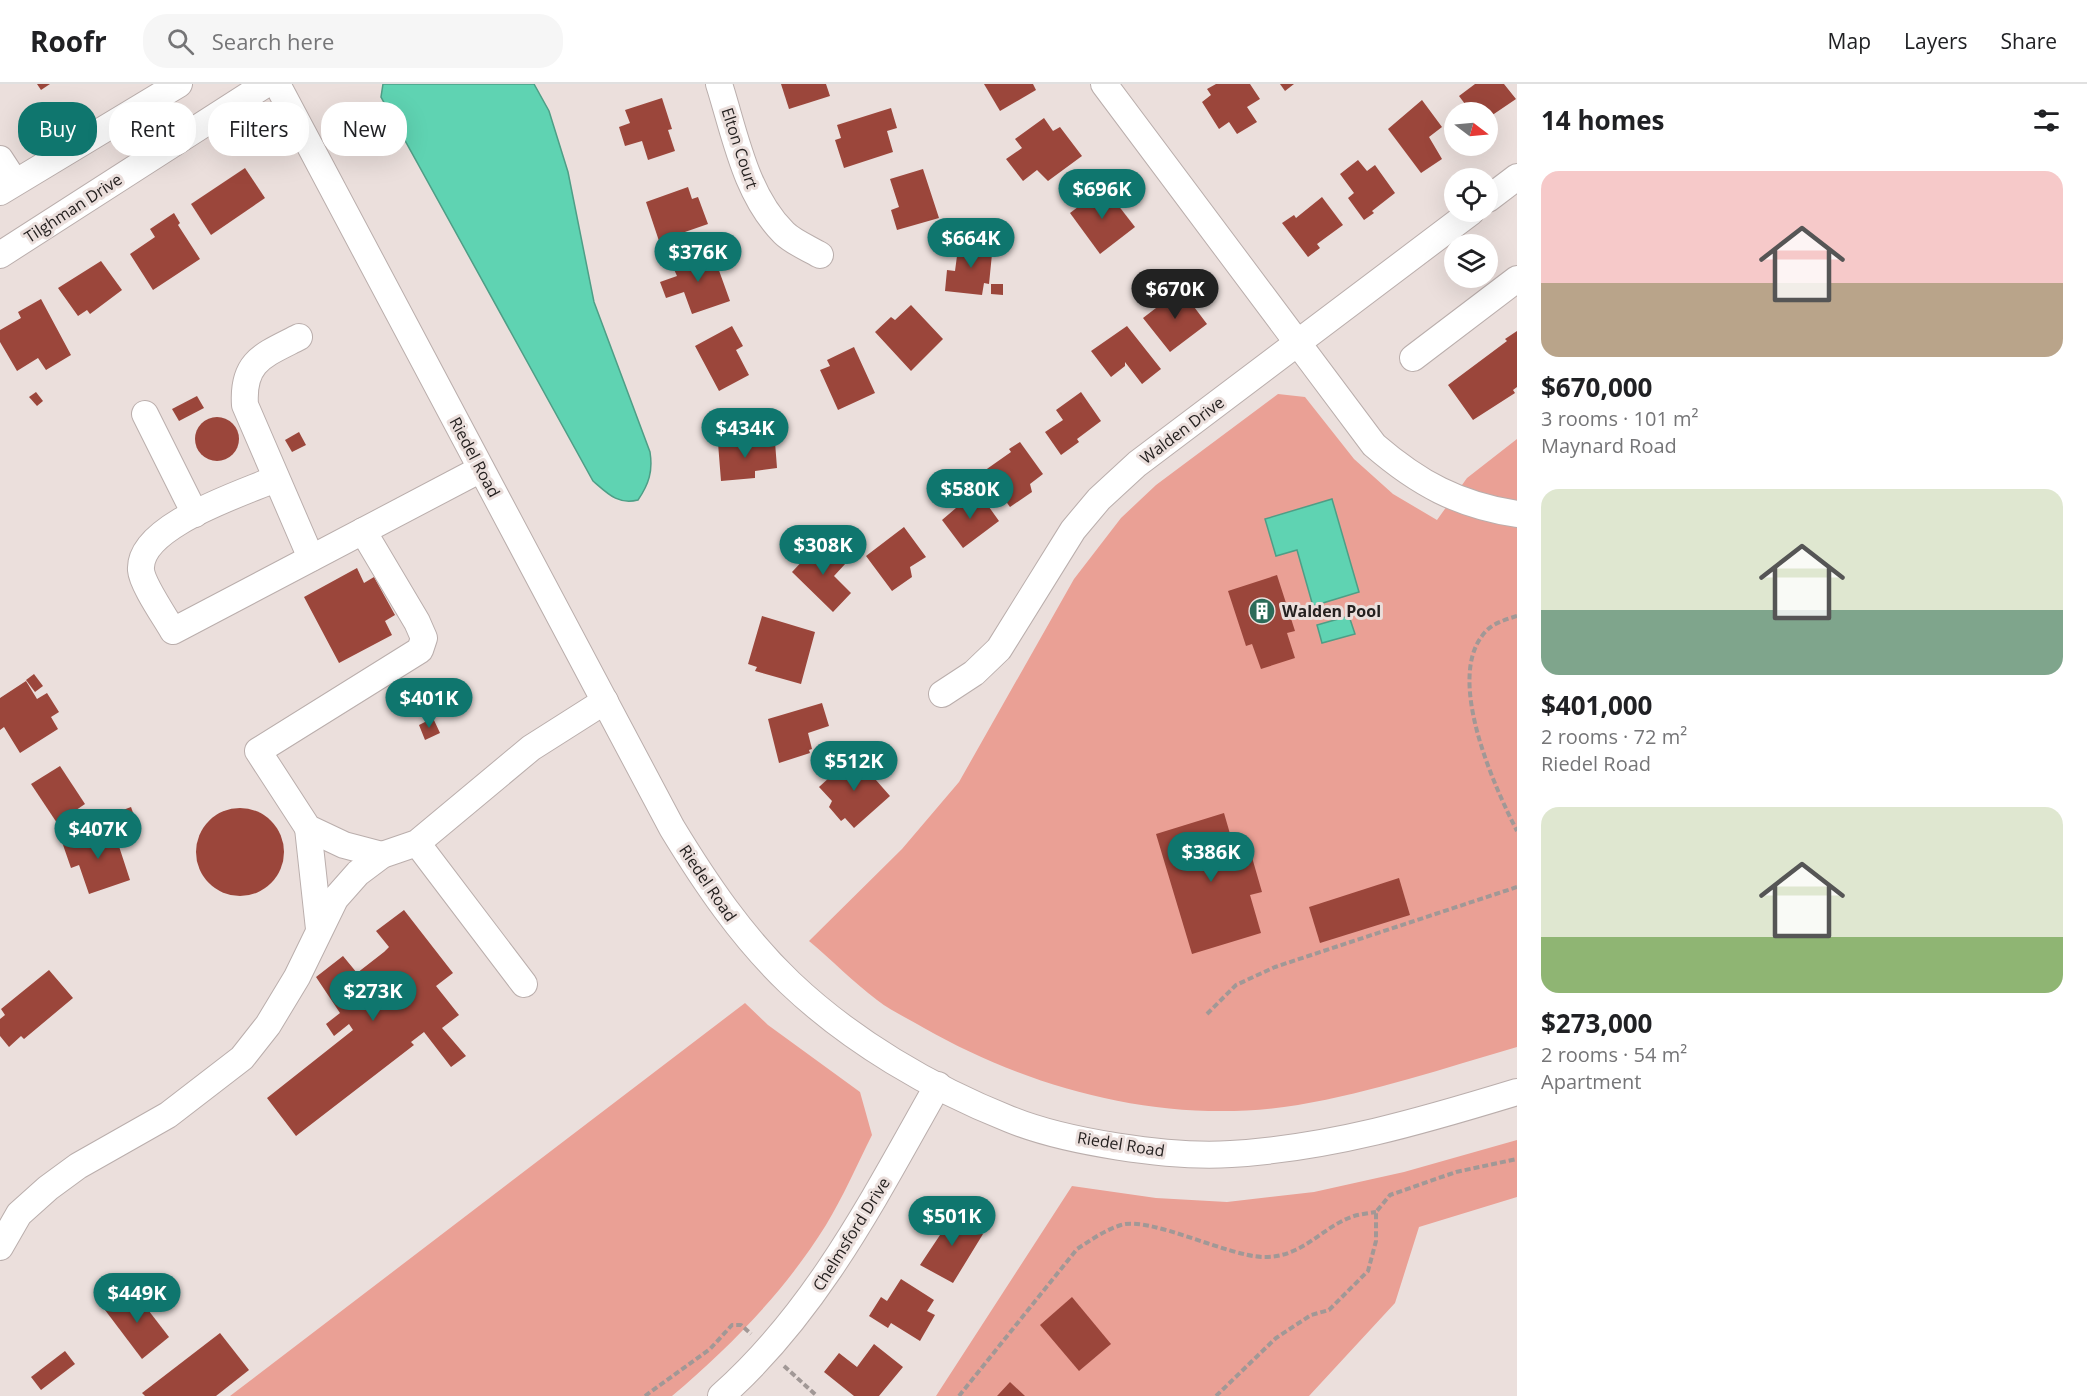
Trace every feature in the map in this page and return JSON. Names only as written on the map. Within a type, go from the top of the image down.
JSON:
[{"type":"street","points":[[0,159],[8,187],[179,84]]},
{"type":"street","name":"Tilghman Drive","points":[[0,255],[266,84]]},
{"type":"street","name":"Riedel Road","points":[[277,84],[672,828],[709,889],[746,936],[790,983],[846,1031],[938,1086],[1011,1120],[1094,1142],[1165,1152],[1228,1155],[1305,1148],[1391,1129],[1517,1092]]},
{"type":"street","name":"Elton Court","points":[[719,84],[754,191],[768,214],[785,234],[820,255]]},
{"type":"street","points":[[1111,87],[1374,444],[1406,472],[1445,494],[1494,510],[1517,514]]},
{"type":"street","points":[[1498,191],[1517,177]]},
{"type":"street","name":"Walden Drive","points":[[942,694],[974,673],[999,649],[1073,530],[1100,499],[1137,464],[1458,222]]},
{"type":"street","points":[[1413,358],[1517,279]]},
{"type":"street","points":[[299,338],[261,356],[250,369],[244,385],[245,405],[311,558]]},
{"type":"street","points":[[145,414],[195,514]]},
{"type":"street","points":[[275,479],[195,514],[161,534],[148,546],[142,559],[141,573],[173,631],[481,469]]},
{"type":"street","points":[[319,928],[308,828],[258,751],[420,650],[424,638],[417,622],[363,531]]},
{"type":"street","points":[[0,1247],[19,1214],[48,1188],[78,1166],[168,1115],[242,1058],[268,1025],[285,996],[335,898],[358,873],[382,855],[417,843],[531,748],[605,701]]},
{"type":"street","points":[[308,828],[344,845],[382,855]]},
{"type":"street","points":[[417,843],[524,984]]},
{"type":"street","name":"Chelmsford Drive","points":[[721,1396],[767,1350],[824,1281],[938,1086]]},
{"type":"path","points":[[1517,616],[1497,622],[1482,636],[1472,653],[1469,668],[1472,703],[1483,752],[1517,831]]},
{"type":"path","points":[[1207,1014],[1236,984],[1275,967],[1517,887]]},
{"type":"path","points":[[1216,1396],[1276,1338],[1311,1315],[1329,1310],[1368,1271],[1376,1241],[1376,1212],[1390,1195],[1456,1172],[1517,1159]]},
{"type":"path","points":[[959,1396],[1077,1249],[1116,1227],[1123,1224],[1148,1226],[1204,1243],[1263,1257],[1284,1254],[1308,1245],[1324,1232],[1353,1216],[1376,1212]]},
{"type":"shaded area","points":[[383,84],[534,84],[549,111],[568,172],[594,302],[650,452],[649,477],[638,500],[619,500],[593,481],[407,144],[407,102],[384,102],[381,97]]},
{"type":"shaded area","points":[[1278,394],[1305,397],[1354,459],[1393,494],[1437,520],[1467,478],[1517,439],[1517,1047],[1409,1079],[1326,1100],[1250,1110],[1201,1111],[1105,1098],[1057,1086],[1011,1070],[967,1050],[888,1008],[859,986],[809,941],[902,849],[959,782],[1074,579],[1121,518],[1156,485]]},
{"type":"shaded area","points":[[1332,499],[1359,592],[1313,606],[1297,550],[1276,556],[1265,519]]},
{"type":"shaded area","points":[[1349,616],[1355,634],[1322,643],[1317,625]]},
{"type":"shaded area","points":[[745,1003],[768,1025],[860,1092],[872,1135],[826,1225],[793,1273],[736,1337],[672,1396],[230,1396]]},
{"type":"shaded area","points":[[1517,1140],[1517,1197],[1419,1227],[1395,1303],[1309,1396],[936,1396],[1072,1186],[1156,1198],[1227,1202],[1314,1192],[1404,1172]]},
{"type":"building","points":[[37,84],[50,84],[41,90]]},
{"type":"building","points":[[781,84],[826,84],[830,96],[789,109]]},
{"type":"building","points":[[984,84],[1033,84],[1036,90],[1000,111]]},
{"type":"building","points":[[1216,84],[1250,84],[1260,99],[1247,107],[1257,122],[1237,134],[1229,122],[1219,129],[1202,102],[1211,95],[1207,89]]},
{"type":"building","points":[[1280,84],[1294,84],[1285,91]]},
{"type":"building","points":[[1475,84],[1504,84],[1516,99],[1498,111],[1498,102],[1464,102],[1459,96]]},
{"type":"building","points":[[662,98],[672,129],[668,130],[675,151],[648,160],[642,141],[625,146],[619,127],[630,123],[625,110]]},
{"type":"building","points":[[1422,100],[1442,127],[1429,137],[1442,159],[1421,173],[1388,129]]},
{"type":"building","points":[[891,108],[897,128],[887,131],[893,152],[844,168],[835,140],[841,138],[837,125]]},
{"type":"building","points":[[1044,118],[1053,131],[1060,127],[1082,156],[1048,181],[1037,170],[1023,181],[1006,159],[1022,148],[1015,139]]},
{"type":"building","points":[[1358,160],[1367,171],[1375,165],[1395,193],[1364,220],[1348,198],[1354,193],[1340,174]]},
{"type":"building","points":[[245,168],[265,198],[211,235],[191,204]]},
{"type":"building","points":[[923,169],[939,218],[897,230],[891,210],[899,207],[890,179]]},
{"type":"building","points":[[688,187],[692,199],[698,197],[708,224],[659,241],[646,202]]},
{"type":"building","points":[[1104,187],[1135,227],[1100,254],[1070,213]]},
{"type":"building","points":[[1322,197],[1343,225],[1317,244],[1320,248],[1308,257],[1282,223],[1294,215],[1296,218]]},
{"type":"building","points":[[174,213],[180,223],[178,225],[200,259],[153,290],[130,254],[155,237],[150,229]]},
{"type":"building","points":[[959,241],[993,244],[989,284],[984,283],[982,295],[945,291],[947,270],[955,271]]},
{"type":"building","points":[[712,251],[730,301],[692,314],[684,292],[666,298],[660,282],[677,276],[672,265]]},
{"type":"building","points":[[101,261],[122,290],[90,314],[87,310],[78,316],[58,288]]},
{"type":"building","points":[[991,284],[1003,284],[1003,295],[991,294]]},
{"type":"building","points":[[1179,287],[1207,324],[1170,352],[1143,318],[1169,298],[1167,295]]},
{"type":"building","points":[[41,299],[71,355],[46,370],[38,358],[17,371],[0,342],[0,330],[21,318],[18,312]]},
{"type":"building","points":[[911,305],[943,339],[911,371],[875,332],[891,317],[895,320]]},
{"type":"building","points":[[732,326],[743,346],[736,350],[749,375],[719,391],[695,346]]},
{"type":"building","points":[[1127,326],[1161,369],[1142,384],[1125,362],[1125,366],[1111,377],[1091,351]]},
{"type":"building","points":[[1517,331],[1517,387],[1513,390],[1515,393],[1473,420],[1448,385]]},
{"type":"building","points":[[854,347],[875,393],[838,410],[820,370],[830,366],[827,360]]},
{"type":"building","points":[[36,392],[43,401],[37,406],[29,397]]},
{"type":"building","points":[[1081,392],[1101,421],[1077,439],[1079,442],[1061,455],[1045,432],[1063,420],[1056,410]]},
{"type":"building","points":[[197,396],[204,408],[179,421],[172,409]]},
{"type":"building","points":[[217,417],[233,423],[239,439],[233,455],[217,461],[201,455],[195,439],[201,423]]},
{"type":"building","points":[[299,432],[306,445],[292,452],[285,440]]},
{"type":"building","points":[[752,440],[752,444],[775,442],[777,468],[755,471],[755,478],[721,481],[718,443]]},
{"type":"building","points":[[1020,442],[1043,474],[1030,484],[1032,492],[1010,507],[984,471],[1011,452],[1009,449]]},
{"type":"building","points":[[979,493],[999,521],[963,548],[942,520],[963,502],[964,504]]},
{"type":"building","points":[[904,527],[926,557],[910,567],[912,577],[892,591],[866,556]]},
{"type":"building","points":[[822,540],[846,563],[834,576],[851,593],[833,612],[792,572]]},
{"type":"building","points":[[357,568],[364,583],[374,577],[395,615],[385,621],[392,635],[339,663],[304,597]]},
{"type":"building","name":"Walden Pool","points":[[1277,575],[1295,631],[1287,633],[1295,658],[1261,669],[1252,644],[1246,646],[1228,591]]},
{"type":"building","points":[[762,616],[815,632],[801,684],[755,671],[757,667],[748,664]]},
{"type":"building","points":[[34,674],[43,686],[35,692],[26,680]]},
{"type":"building","points":[[26,681],[37,699],[47,693],[59,712],[51,717],[58,729],[20,753],[4,727],[0,730],[0,698]]},
{"type":"building","points":[[822,703],[829,726],[808,733],[812,749],[809,750],[810,753],[779,763],[768,719]]},
{"type":"building","points":[[433,718],[440,733],[425,740],[419,725]]},
{"type":"building","points":[[854,755],[890,796],[854,828],[845,818],[841,821],[829,807],[832,801],[819,787]]},
{"type":"building","points":[[60,766],[85,804],[57,823],[31,784]]},
{"type":"building","points":[[131,807],[136,821],[120,826],[115,813]]},
{"type":"building","points":[[231,808],[249,808],[265,815],[277,827],[284,843],[284,861],[277,877],[265,889],[249,896],[231,896],[215,889],[203,877],[196,861],[196,843],[203,827],[215,815]]},
{"type":"building","points":[[1224,813],[1235,851],[1249,847],[1262,892],[1250,895],[1261,933],[1192,954],[1156,834]]},
{"type":"building","points":[[113,828],[130,880],[89,894],[79,865],[71,868],[62,842]]},
{"type":"building","points":[[1399,878],[1410,915],[1320,943],[1309,907]]},
{"type":"building","points":[[404,910],[453,973],[436,986],[459,1015],[442,1028],[466,1056],[451,1067],[424,1032],[411,1042],[414,1045],[296,1136],[267,1098],[353,1030],[349,1024],[334,1036],[326,1024],[340,1013],[316,977],[343,956],[357,973],[389,947],[376,931]]},
{"type":"building","points":[[49,970],[73,998],[24,1039],[21,1036],[9,1047],[0,1036],[0,1019],[5,1015],[1,1009]]},
{"type":"building","points":[[948,1210],[983,1234],[953,1283],[920,1265],[942,1232],[936,1228]]},
{"type":"building","points":[[901,1279],[934,1300],[927,1311],[935,1315],[920,1341],[891,1323],[888,1328],[869,1316],[881,1297],[887,1301]]},
{"type":"building","points":[[132,1289],[169,1337],[142,1359],[105,1310]]},
{"type":"building","points":[[1072,1297],[1111,1344],[1079,1371],[1040,1325]]},
{"type":"building","points":[[220,1333],[249,1370],[216,1396],[145,1396],[142,1393]]},
{"type":"building","points":[[874,1344],[903,1367],[879,1396],[854,1396],[824,1372],[839,1353],[857,1367]]},
{"type":"building","points":[[65,1351],[75,1364],[41,1390],[31,1377]]},
{"type":"building","points":[[1010,1382],[1025,1396],[997,1396]]},
{"type":"place","name":"Walden Pool","points":[[1262,611]]}]
